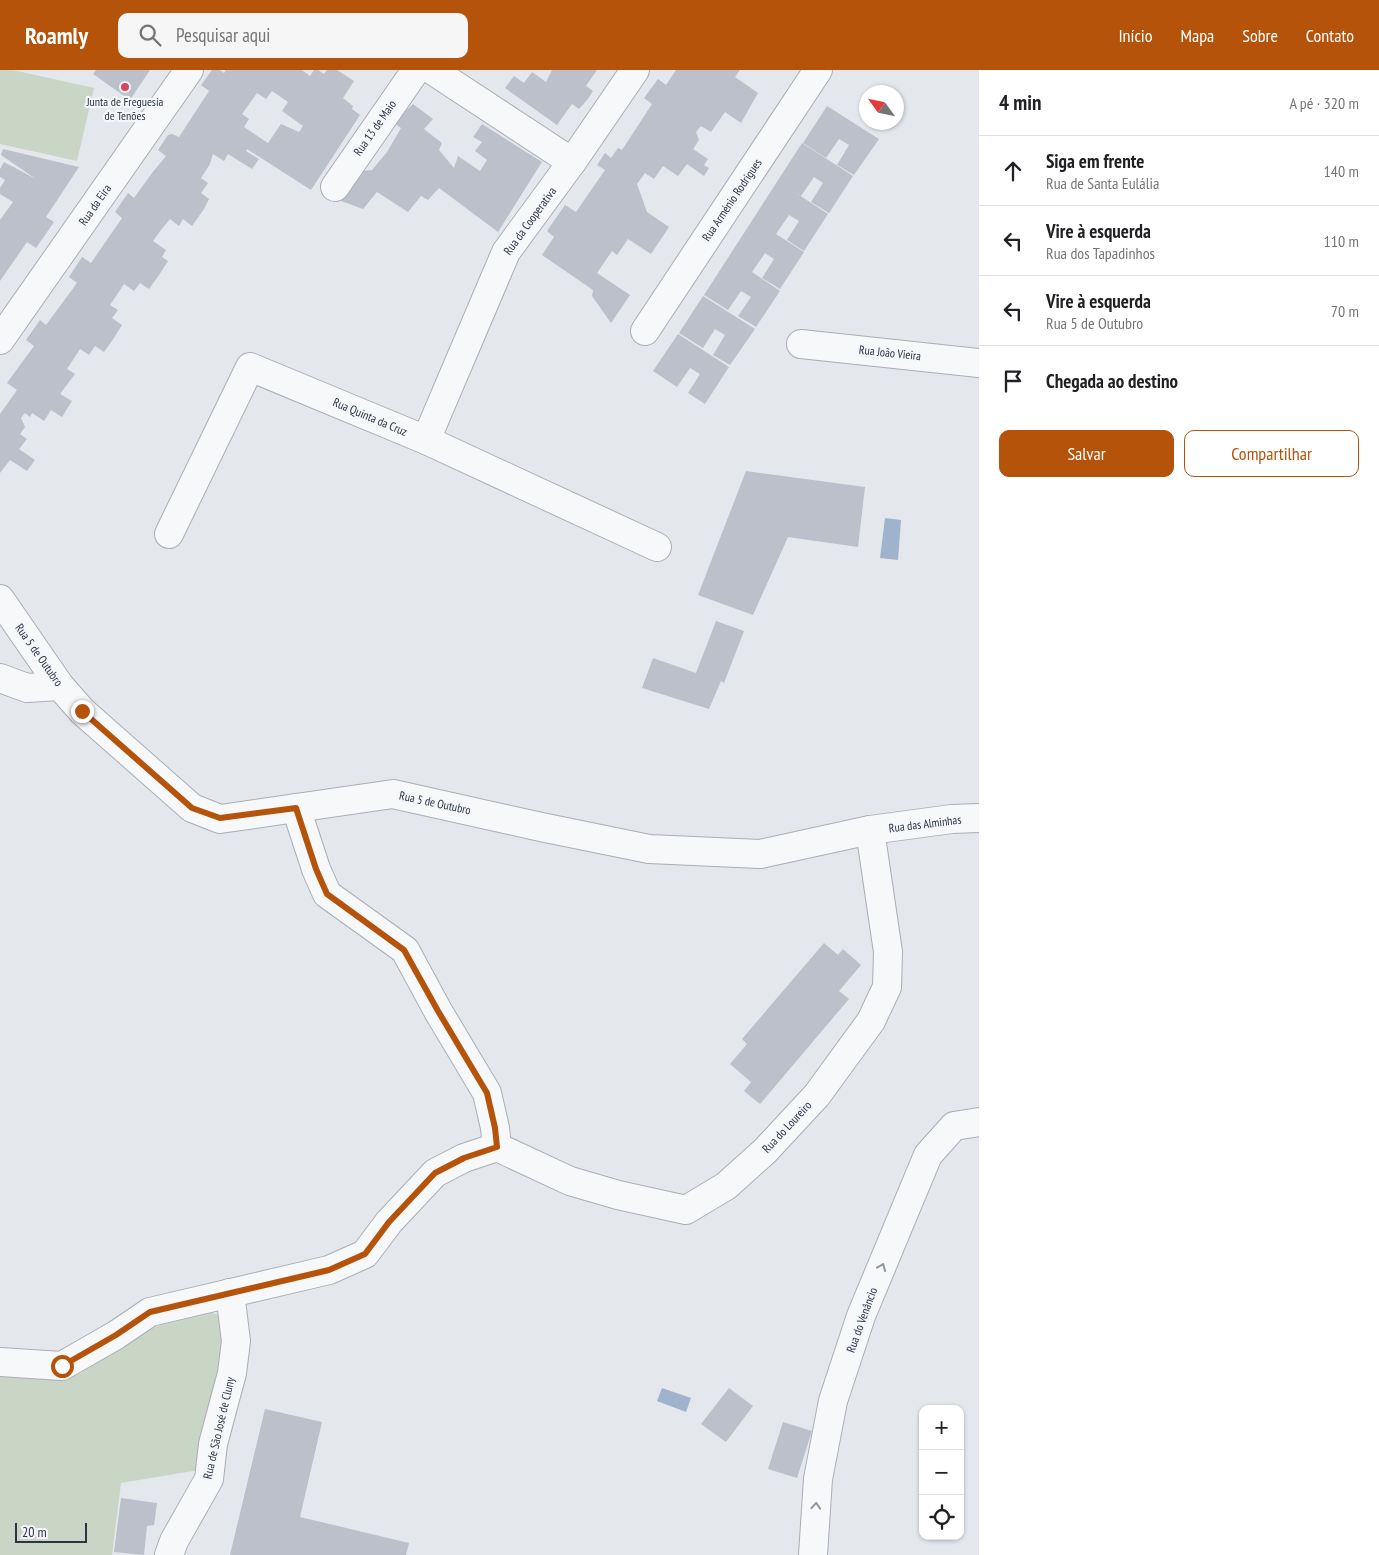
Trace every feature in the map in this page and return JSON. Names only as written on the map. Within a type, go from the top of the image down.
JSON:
[{"type":"street","name":"Rua da Eira","points":[[0,340],[189,70]]},
{"type":"street","name":"Rua 13 de Maio","points":[[335,187],[416,70]]},
{"type":"street","points":[[432,70],[572,162]]},
{"type":"street","name":"Rua da Cooperativa","points":[[426,440],[506,252],[572,162],[635,70]]},
{"type":"street","name":"Rua Arménio Rodrigues","points":[[645,331],[818,70]]},
{"type":"street","name":"Rua João Vieira","points":[[801,344],[979,362]]},
{"type":"street","name":"Rua Quinta da Cruz","points":[[169,534],[250,367],[426,440],[657,547]]},
{"type":"street","name":"Rua 5 de Outubro","points":[[0,599],[60,686],[82,711],[192,808],[220,818],[392,794],[649,849],[760,854],[870,830]]},
{"type":"street","points":[[0,678],[26,688],[60,686]]},
{"type":"street","points":[[0,1362],[62,1366],[116,1335],[150,1312],[329,1270],[365,1254],[389,1222],[435,1173],[464,1158],[497,1147],[487,1093],[404,950],[327,894],[316,869],[296,808]]},
{"type":"street","name":"Rua das Alminhas","points":[[870,830],[952,819],[979,818]]},
{"type":"street","name":"Rua do Loureiro","points":[[497,1147],[570,1180],[618,1195],[686,1210],[726,1186],[765,1151],[817,1096],[871,1021],[887,987],[888,952],[870,830]]},
{"type":"street","name":"Rua do Venâncio","points":[[813,1555],[818,1479],[831,1411],[862,1316],[928,1155],[954,1126],[979,1122]]},
{"type":"street","name":"Rua de São José de Cluny","points":[[169,1555],[183,1525],[209,1479],[213,1444],[232,1373],[236,1341],[230,1293]]},
{"type":"green space","points":[[0,70],[13,70],[94,88],[77,161],[0,144]]},
{"type":"green space","points":[[189,1312],[209,1312],[225,1317],[231,1340],[205,1469],[121,1483],[112,1555],[0,1555],[0,1372],[51,1378],[81,1373],[124,1341]]},
{"type":"water","points":[[885,518],[901,520],[898,560],[880,558]]},
{"type":"water","points":[[662,1388],[691,1398],[686,1412],[657,1401]]},
{"type":"building","name":"Junta de Freguesia de Tenões","points":[[96,70],[150,70],[130,100],[93,74]]},
{"type":"building","points":[[212,70],[220,70],[224,73],[226,70],[302,70],[310,76],[314,70],[324,74],[327,70],[337,70],[354,81],[343,98],[360,115],[311,190],[247,149],[246,151],[259,159],[252,169],[228,154],[224,161],[213,154],[210,164],[201,178],[208,183],[201,193],[209,199],[204,209],[192,226],[183,219],[179,226],[170,219],[161,230],[153,241],[166,250],[162,257],[168,261],[159,275],[149,289],[140,283],[134,291],[124,284],[110,305],[118,310],[112,318],[122,325],[114,338],[104,352],[95,346],[89,355],[80,349],[67,369],[75,374],[60,394],[72,401],[62,417],[51,410],[44,421],[32,413],[30,417],[25,413],[21,418],[25,427],[20,434],[27,439],[19,449],[35,460],[27,471],[10,460],[0,473],[0,414],[17,390],[7,383],[34,346],[26,340],[40,320],[46,325],[77,283],[69,277],[82,257],[91,263],[122,218],[115,212],[128,193],[134,198],[166,156],[158,150],[168,135],[172,134],[179,137],[209,91],[201,85]],"holes":[[[272,91],[288,102],[282,111],[303,126],[299,132],[281,124],[268,143],[244,127],[249,119],[242,114],[257,93],[266,99]]]},
{"type":"building","points":[[552,70],[597,70],[586,86],[593,91],[587,100],[579,109],[572,104],[557,125],[505,88],[514,76],[524,83],[532,72],[546,82]]},
{"type":"building","points":[[676,70],[740,70],[735,77],[758,93],[741,123],[725,112],[711,132],[701,126],[696,132],[699,140],[693,149],[708,159],[704,165],[709,168],[704,176],[687,164],[678,176],[663,166],[654,179],[645,173],[637,184],[647,212],[669,227],[651,254],[628,239],[617,255],[612,251],[597,273],[630,295],[611,323],[592,296],[593,290],[542,255],[554,237],[547,231],[565,205],[576,212],[605,170],[597,165],[605,153],[611,158],[618,148],[622,150],[652,104],[644,98],[658,79],[666,85]]},
{"type":"building","points":[[413,104],[433,119],[424,129],[442,143],[439,150],[454,168],[458,156],[480,171],[487,160],[475,151],[482,142],[473,137],[482,124],[542,162],[498,232],[439,188],[428,200],[421,196],[408,212],[377,192],[363,209],[341,201],[362,171],[372,170],[387,152],[401,128],[394,123]]},
{"type":"building","points":[[827,106],[859,126],[859,130],[865,130],[879,139],[854,175],[837,165],[849,145],[839,139],[826,158],[803,143]]},
{"type":"building","points":[[802,143],[853,176],[829,213],[811,202],[823,183],[814,177],[801,196],[793,191],[828,214],[804,251],[787,240],[799,221],[789,215],[776,234],[804,252],[780,289],[762,278],[774,259],[765,253],[752,272],[780,291],[756,327],[738,316],[751,297],[741,291],[728,310],[704,295]]},
{"type":"building","points":[[3,149],[79,167],[46,217],[54,222],[36,248],[27,242],[0,281],[0,220],[13,202],[0,194],[0,188],[5,180],[0,177],[0,169],[4,162],[36,179],[1,155]]},
{"type":"building","points":[[703,296],[755,329],[730,365],[713,355],[725,335],[715,329],[703,348],[679,333]]},
{"type":"building","points":[[678,334],[729,367],[705,404],[688,393],[700,374],[690,368],[677,387],[653,371]]},
{"type":"building","points":[[746,471],[865,487],[858,547],[788,537],[753,615],[698,595]]},
{"type":"building","points":[[716,621],[744,631],[724,683],[721,681],[709,709],[642,688],[653,658],[696,673]]},
{"type":"building","points":[[824,943],[838,955],[843,949],[861,965],[839,991],[849,999],[760,1104],[744,1091],[751,1082],[730,1064],[747,1044],[742,1039]]},
{"type":"building","points":[[729,1388],[753,1406],[726,1442],[701,1424]]},
{"type":"building","points":[[265,1409],[322,1422],[300,1517],[409,1543],[406,1555],[230,1555]]},
{"type":"building","points":[[783,1422],[812,1431],[797,1478],[768,1469]]},
{"type":"building","points":[[121,1498],[157,1503],[154,1525],[147,1526],[144,1555],[114,1552]]},
{"type":"place","name":"Junta de Freguesia de Tenões","points":[[125,87]]},
{"type":"route","points":[[62,1366],[116,1335],[150,1312],[329,1270],[365,1254],[389,1222],[435,1173],[464,1158],[497,1147],[487,1093],[404,950],[327,894],[316,869],[296,808],[220,818],[192,808],[82,711]]}]
